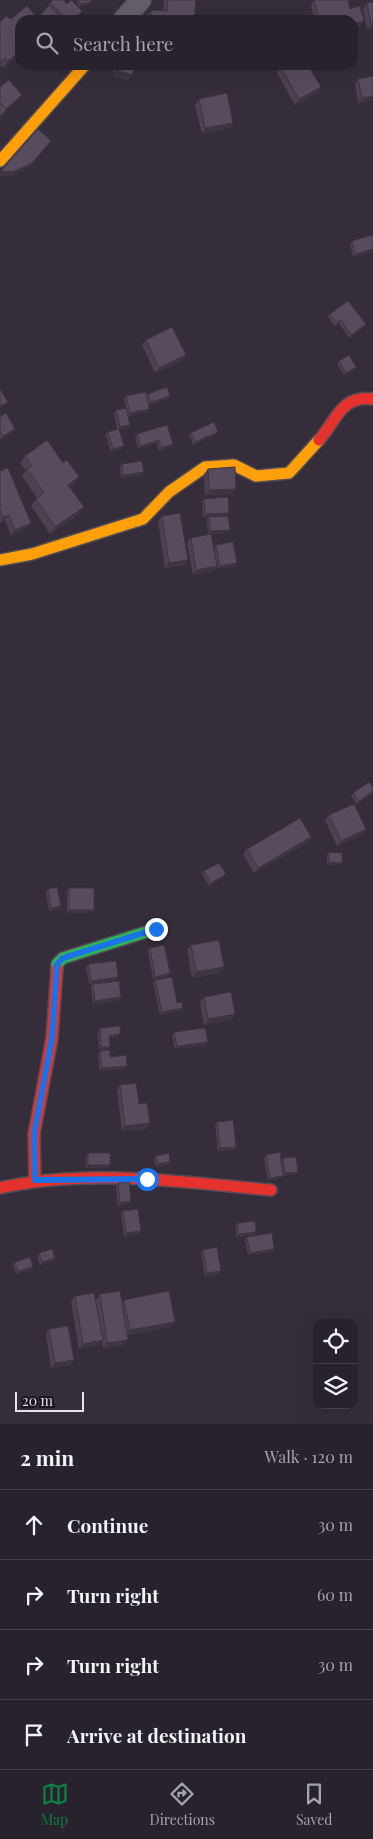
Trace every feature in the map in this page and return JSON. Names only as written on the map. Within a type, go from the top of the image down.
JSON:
[{"type":"street","points":[[128,15],[141,0]]},
{"type":"street","points":[[0,161],[81,70]]},
{"type":"street","points":[[0,560],[32,554],[143,519],[169,492],[204,467],[234,465],[256,476],[288,473],[323,436],[340,408],[365,398],[373,399]]},
{"type":"street","points":[[35,1180],[34,1134],[52,1038],[57,964],[63,958],[156,929]]},
{"type":"street","points":[[0,1188],[35,1180],[147,1179],[271,1190]]},
{"type":"building","points":[[53,0],[63,0],[67,4],[71,0],[82,11],[78,15],[63,15],[50,3]]},
{"type":"building","points":[[79,0],[91,0],[91,2],[80,4]]},
{"type":"building","points":[[168,0],[196,0],[194,15],[152,15],[152,10],[167,11]]},
{"type":"building","points":[[314,0],[348,0],[350,9],[360,6],[364,21],[358,23],[358,15],[318,15]]},
{"type":"building","points":[[373,2],[373,24],[371,24],[367,3]]},
{"type":"building","points":[[27,6],[35,15],[16,15]]},
{"type":"building","points":[[49,6],[58,15],[40,15]]},
{"type":"building","points":[[6,16],[11,19],[15,16],[15,56],[8,61],[5,58],[0,63],[0,22]]},
{"type":"building","points":[[116,70],[134,70],[132,75]]},
{"type":"building","points":[[282,70],[311,70],[321,87],[299,99]]},
{"type":"building","points":[[373,76],[373,96],[362,98],[358,79]]},
{"type":"building","points":[[9,80],[22,95],[6,109],[0,103],[0,87]]},
{"type":"building","points":[[227,93],[233,123],[205,128],[199,99]]},
{"type":"building","points":[[0,103],[6,110],[0,116]]},
{"type":"building","points":[[38,129],[51,141],[32,163],[13,172],[1,171]]},
{"type":"building","points":[[373,235],[373,249],[355,254],[352,241]]},
{"type":"building","points":[[348,301],[366,324],[351,335],[341,320],[336,323],[330,314]]},
{"type":"building","points":[[172,327],[186,355],[159,368],[146,340]]},
{"type":"building","points":[[349,355],[356,367],[346,373],[339,361]]},
{"type":"building","points":[[167,387],[170,396],[151,402],[148,394]]},
{"type":"building","points":[[0,389],[8,402],[0,406]]},
{"type":"building","points":[[146,392],[149,409],[130,413],[126,396]]},
{"type":"building","points":[[126,408],[130,425],[120,427],[116,410]]},
{"type":"building","points":[[6,413],[15,429],[3,436],[0,431],[0,417]]},
{"type":"building","points":[[214,422],[218,432],[195,442],[191,433]]},
{"type":"building","points":[[167,425],[173,444],[161,448],[159,440],[140,446],[137,434]]},
{"type":"building","points":[[119,429],[124,446],[113,449],[108,432]]},
{"type":"building","points":[[47,440],[63,463],[67,460],[79,477],[68,485],[84,507],[55,527],[36,499],[44,493],[27,469],[32,466],[25,456]]},
{"type":"building","points":[[142,461],[144,472],[123,475],[122,464]]},
{"type":"building","points":[[235,467],[236,489],[209,490],[208,469]]},
{"type":"building","points":[[8,468],[31,523],[15,530],[9,515],[3,517],[0,510],[0,471]]},
{"type":"building","points":[[228,497],[229,513],[205,514],[204,499]]},
{"type":"building","points":[[180,513],[188,560],[169,563],[162,516]]},
{"type":"building","points":[[228,516],[230,530],[210,531],[209,517]]},
{"type":"building","points":[[211,534],[217,566],[196,570],[191,538]]},
{"type":"building","points":[[233,542],[237,563],[220,566],[216,545]]},
{"type":"building","points":[[369,782],[373,791],[359,801],[353,793]]},
{"type":"building","points":[[354,804],[366,829],[341,841],[329,815]]},
{"type":"building","points":[[300,818],[311,837],[258,868],[247,849]]},
{"type":"building","points":[[329,852],[342,853],[342,863],[329,862]]},
{"type":"building","points":[[219,863],[226,874],[211,883],[204,871]]},
{"type":"building","points":[[57,887],[61,906],[51,908],[48,889]]},
{"type":"building","points":[[69,888],[94,888],[94,910],[69,910]]},
{"type":"building","points":[[219,940],[224,967],[196,972],[191,945]]},
{"type":"building","points":[[164,945],[170,973],[155,977],[150,948]]},
{"type":"building","points":[[116,961],[118,977],[91,981],[88,964]]},
{"type":"building","points":[[172,977],[177,1003],[182,1002],[183,1008],[162,1012],[155,980]]},
{"type":"building","points":[[119,981],[121,997],[95,1001],[93,984]]},
{"type":"building","points":[[231,992],[235,1014],[208,1019],[204,997]]},
{"type":"building","points":[[120,1026],[120,1034],[109,1036],[110,1047],[101,1047],[100,1028]]},
{"type":"building","points":[[205,1028],[208,1042],[177,1046],[174,1032]]},
{"type":"building","points":[[110,1050],[110,1057],[126,1055],[127,1066],[102,1068],[100,1051]]},
{"type":"building","points":[[136,1083],[139,1104],[147,1103],[150,1123],[125,1126],[120,1085]]},
{"type":"building","points":[[233,1120],[236,1147],[220,1148],[217,1122]]},
{"type":"building","points":[[280,1152],[283,1176],[270,1178],[266,1155]]},
{"type":"building","points":[[88,1153],[110,1153],[110,1165],[88,1165]]},
{"type":"building","points":[[169,1153],[170,1162],[158,1164],[156,1156]]},
{"type":"building","points":[[296,1157],[298,1172],[285,1173],[283,1158]]},
{"type":"building","points":[[129,1182],[131,1201],[120,1203],[118,1183]]},
{"type":"building","points":[[138,1209],[141,1231],[126,1233],[123,1211]]},
{"type":"building","points":[[255,1221],[256,1232],[238,1234],[238,1223]]},
{"type":"building","points":[[272,1233],[274,1249],[250,1253],[247,1237]]},
{"type":"building","points":[[217,1247],[221,1271],[207,1273],[203,1250]]},
{"type":"building","points":[[52,1249],[55,1258],[42,1262],[39,1253]]},
{"type":"building","points":[[30,1257],[33,1267],[18,1271],[15,1262]]},
{"type":"building","points":[[120,1291],[128,1340],[107,1343],[100,1294]]},
{"type":"building","points":[[169,1291],[175,1322],[130,1330],[124,1300]]},
{"type":"building","points":[[94,1293],[103,1340],[83,1344],[75,1296]]},
{"type":"building","points":[[68,1326],[74,1360],[55,1363],[49,1329]]},
{"type":"traffic: fast","points":[[57,969],[57,964],[63,958],[156,929]]},
{"type":"traffic: slow","points":[[0,161],[81,70]]},
{"type":"traffic: slow","points":[[0,560],[32,554],[143,519],[169,492],[205,467],[234,465],[256,476],[289,473],[319,440]]},
{"type":"traffic: jam","points":[[319,440],[346,405],[353,401],[373,399]]},
{"type":"traffic: jam","points":[[35,1180],[34,1134],[52,1038],[57,969]]},
{"type":"traffic: jam","points":[[0,1188],[33,1182],[67,1179],[135,1178],[271,1190]]},
{"type":"route","points":[[147,1179],[35,1180],[34,1134],[52,1038],[57,964],[63,958],[88,952],[115,941],[156,929]]}]
